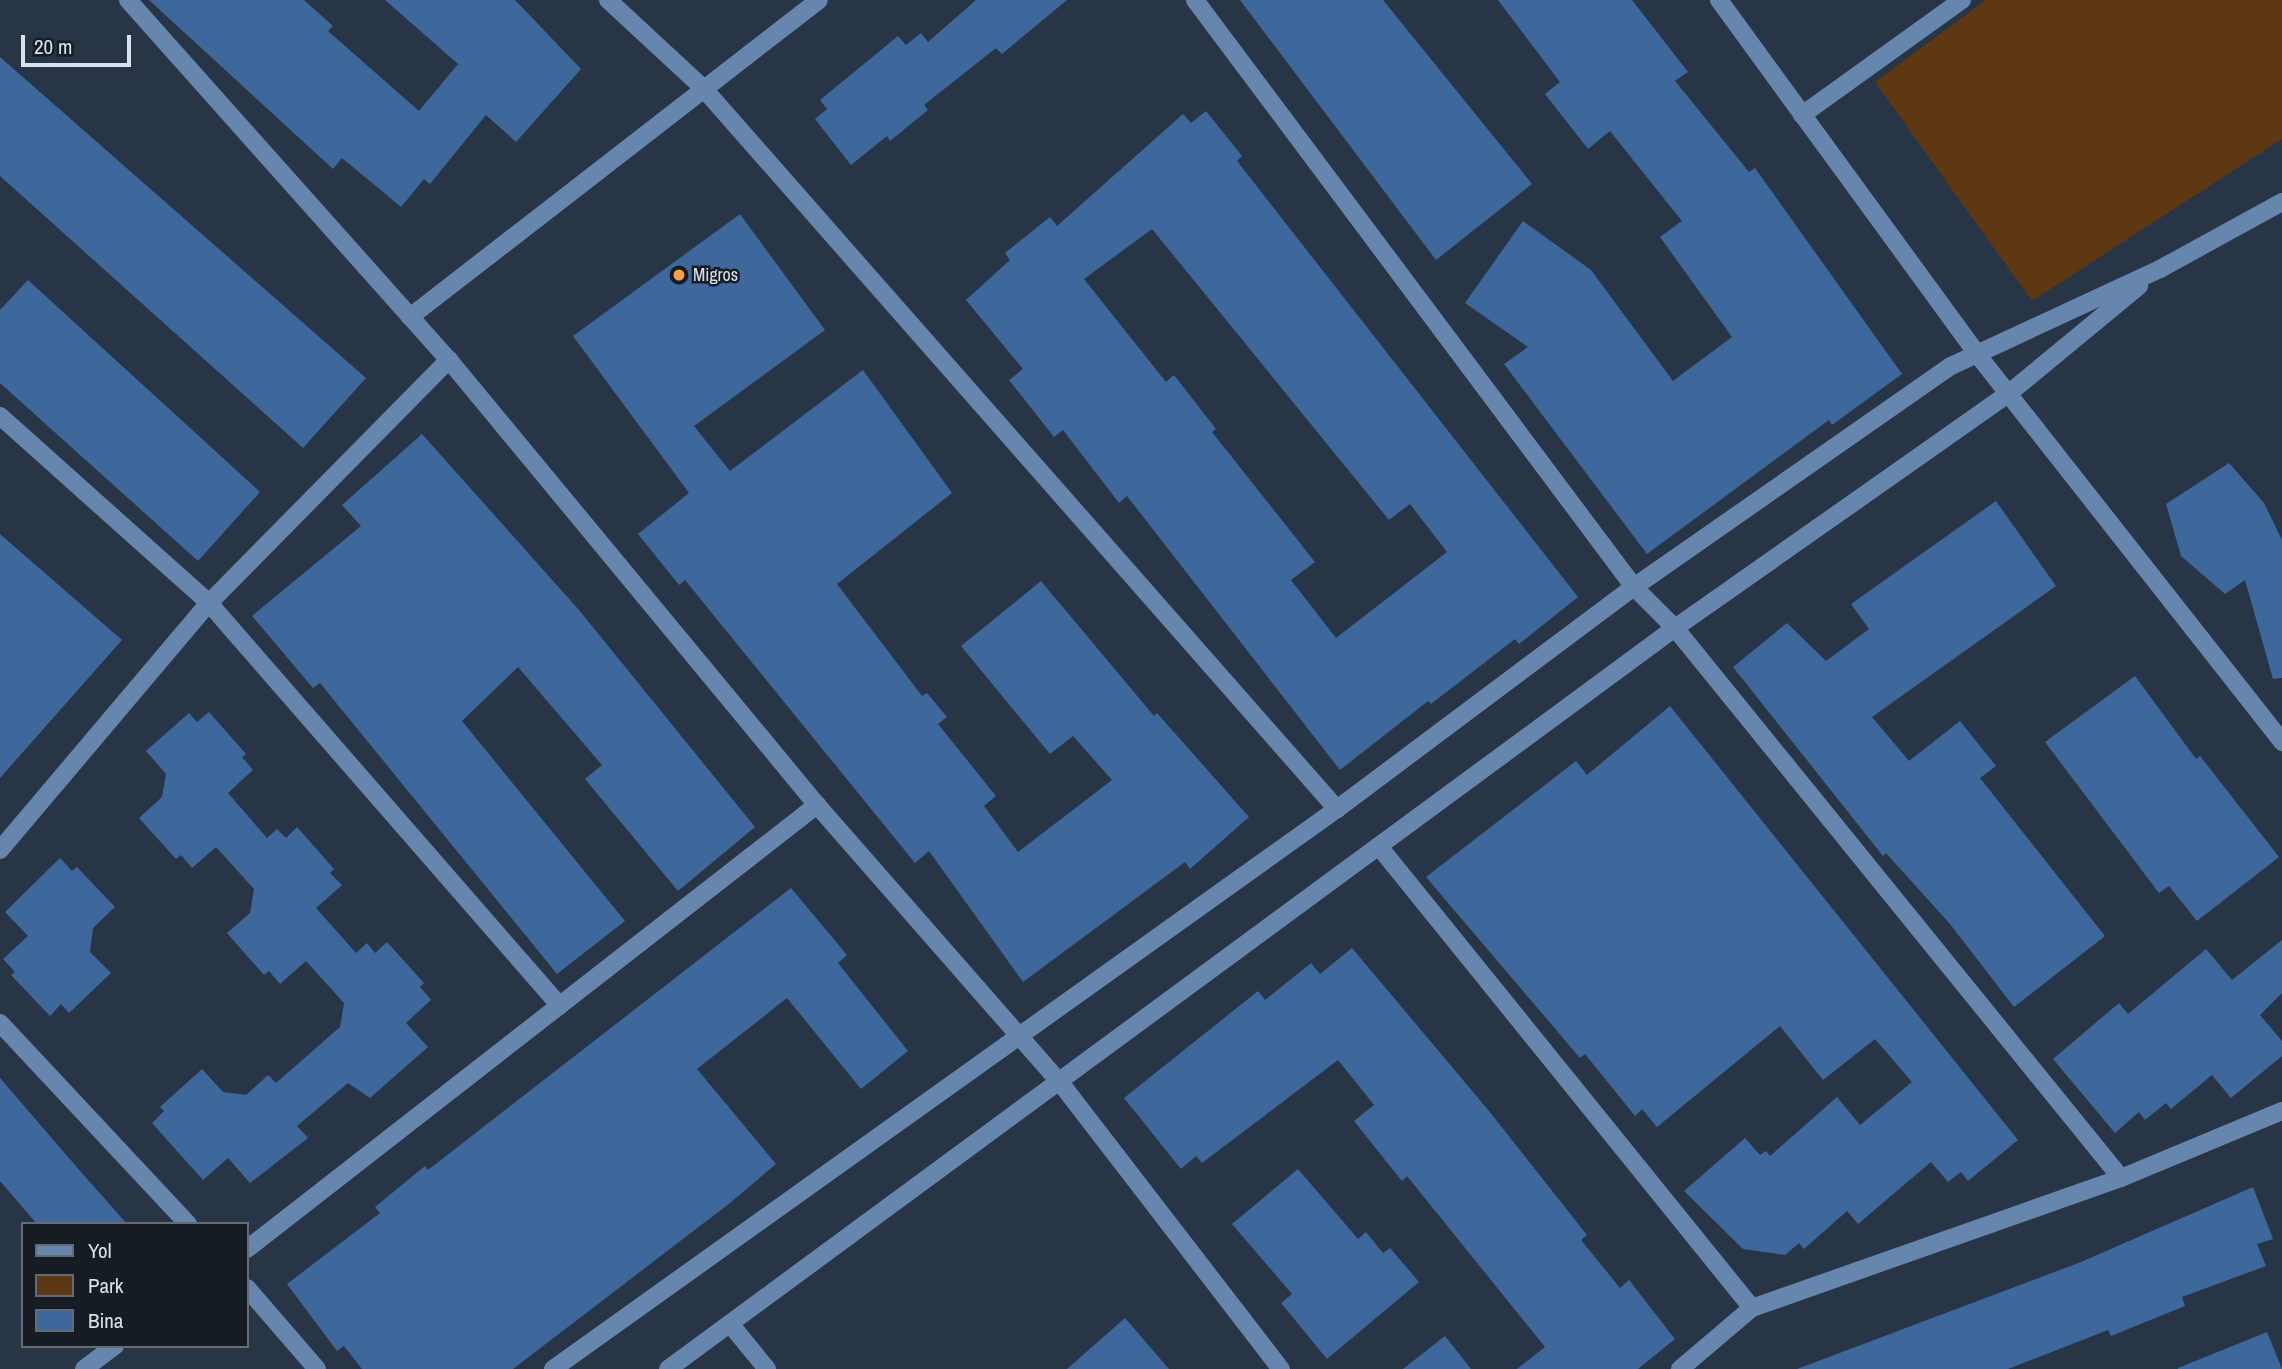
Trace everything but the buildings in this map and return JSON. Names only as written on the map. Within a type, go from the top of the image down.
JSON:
[{"type":"street","points":[[128,0],[449,360],[817,805],[1059,1082],[1281,1369]]},
{"type":"street","points":[[608,0],[704,89],[1337,809]]},
{"type":"street","points":[[410,317],[819,0]]},
{"type":"street","points":[[1195,0],[1634,587],[1675,628],[2121,1178]]},
{"type":"street","points":[[1718,0],[1977,354],[2282,742]]},
{"type":"street","points":[[1802,115],[1962,0]]},
{"type":"street","points":[[553,1369],[1337,809],[1634,587],[1951,366],[2160,269],[2282,202]]},
{"type":"street","points":[[668,1369],[1381,849],[1675,628],[2008,394],[2160,269]]},
{"type":"street","points":[[0,850],[209,603],[449,360]]},
{"type":"street","points":[[0,416],[209,603],[560,1006]]},
{"type":"street","points":[[248,1248],[817,805]]},
{"type":"street","points":[[1381,849],[1752,1308]]},
{"type":"street","points":[[0,1023],[186,1222]]},
{"type":"street","points":[[1680,1369],[1752,1308],[2121,1178],[2282,1111]]},
{"type":"street","points":[[248,1289],[317,1369]]},
{"type":"street","points":[[731,1325],[768,1369]]},
{"type":"street","points":[[84,1369],[112,1348]]},
{"type":"green space","points":[[1986,0],[2282,0],[2282,139],[2032,301],[1875,82]]},
{"type":"place","name":"Migros","points":[[679,275]]}]
